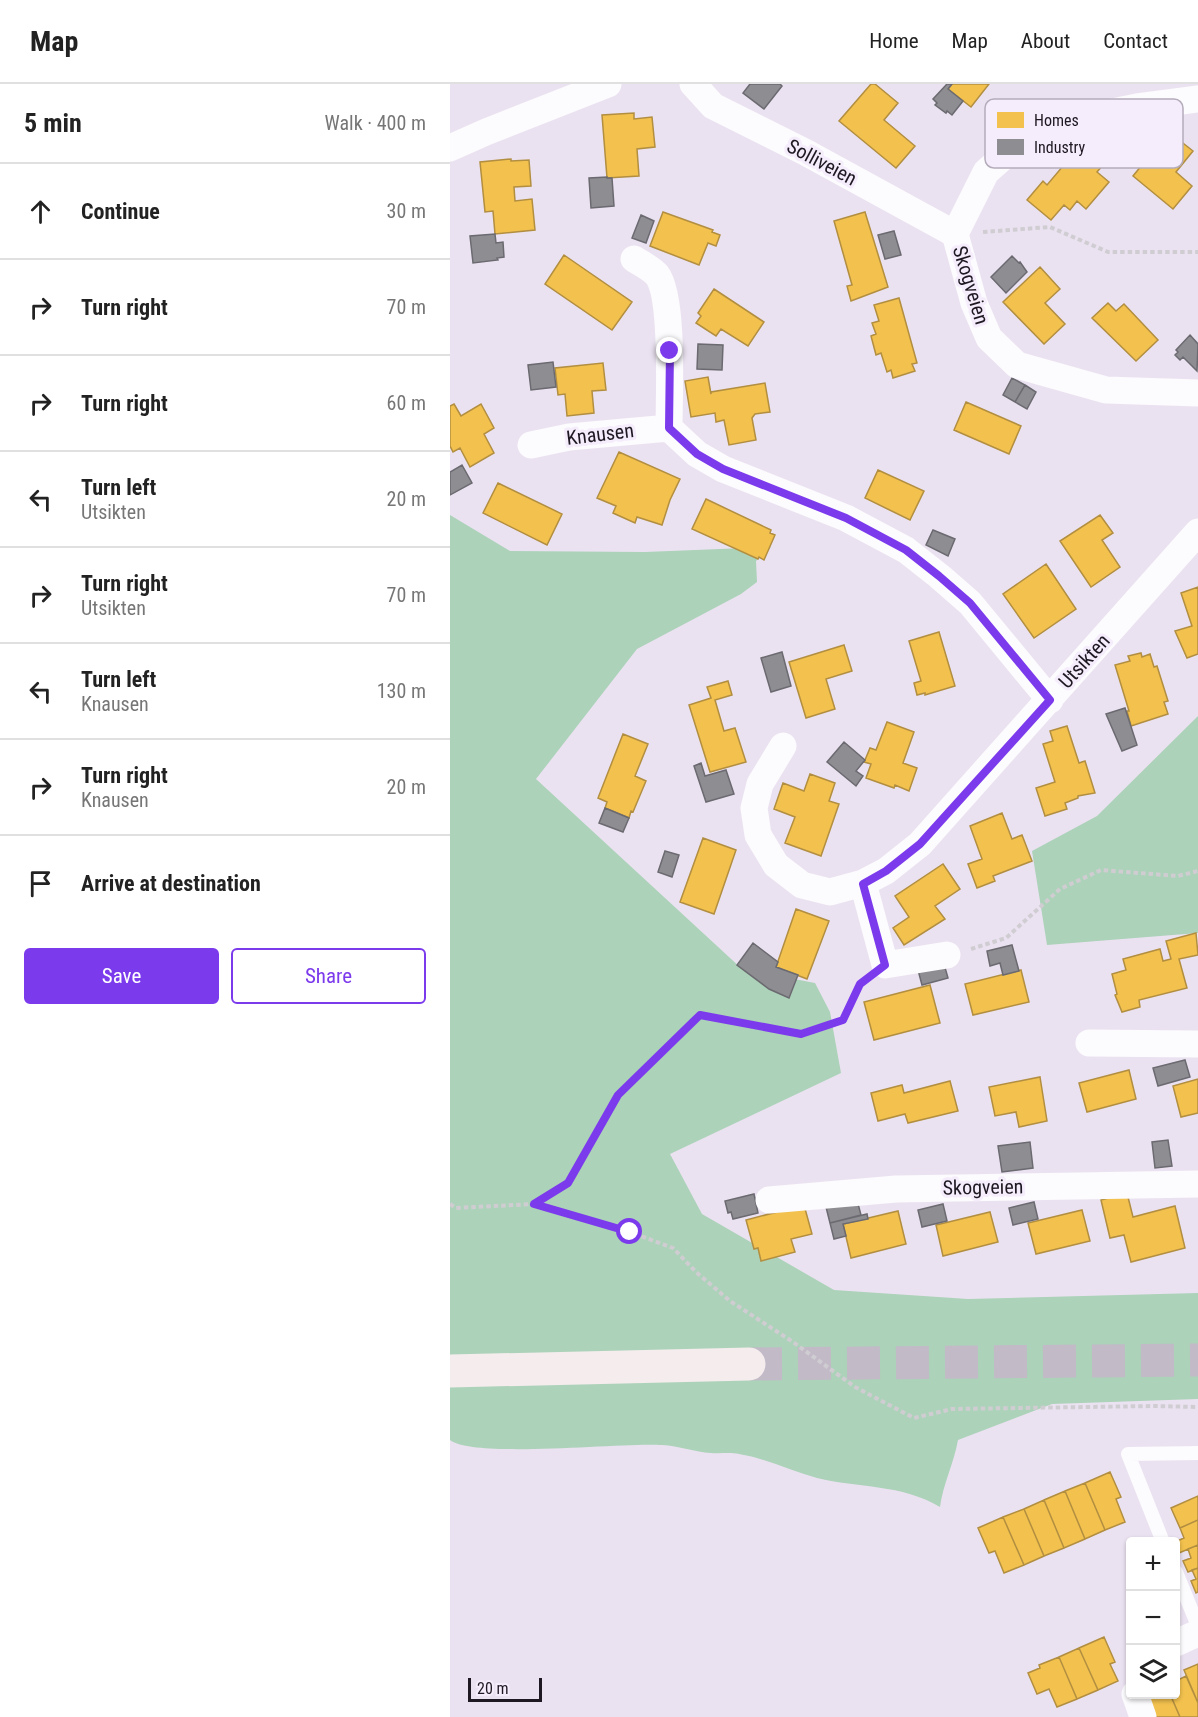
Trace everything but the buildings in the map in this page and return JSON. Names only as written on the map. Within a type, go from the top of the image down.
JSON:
[{"type":"main road","points":[[450,1371],[749,1364]]},
{"type":"street","points":[[450,148],[608,84]]},
{"type":"street","name":"Solliveien","points":[[693,84],[713,106],[806,152],[956,234]]},
{"type":"street","name":"Skogveien","points":[[1183,101],[1198,99]]},
{"type":"street","name":"Skogveien","points":[[991,168],[986,172],[956,234],[974,303],[989,338],[1017,365],[1106,390],[1198,393]]},
{"type":"street","points":[[634,259],[657,275],[664,294],[670,351],[669,428],[697,454],[723,469],[846,518],[906,550],[970,603],[1050,700]]},
{"type":"street","name":"Knausen","points":[[531,445],[580,435],[669,428]]},
{"type":"street","name":"Utsikten","points":[[783,746],[760,784],[754,808],[758,835],[776,865],[802,885],[830,892],[863,884],[886,871],[920,844],[1198,532]]},
{"type":"street","points":[[863,884],[885,965],[947,955]]},
{"type":"street","points":[[1089,1042],[1198,1044]]},
{"type":"street","name":"Skogveien","points":[[769,1200],[896,1189],[1198,1184]]},
{"type":"street","points":[[1180,1641],[1198,1633]]},
{"type":"street","points":[[1136,1699],[1143,1717]]},
{"type":"lane","points":[[1161,1537],[1128,1454],[1198,1453]]},
{"type":"lane","points":[[1180,1582],[1198,1626]]},
{"type":"path","points":[[956,234],[1050,227],[1108,252],[1198,252]]},
{"type":"path","points":[[947,955],[1006,938],[1060,889],[1101,870],[1178,876],[1198,871]]},
{"type":"path","points":[[534,1204],[568,1183],[618,1095],[700,1015],[801,1034],[843,1020],[860,984],[885,965]]},
{"type":"path","points":[[450,1204],[456,1208],[534,1204],[630,1232],[673,1248],[696,1272],[730,1301],[793,1342],[855,1388],[914,1418],[952,1409],[1198,1407]]},
{"type":"green space","points":[[450,515],[510,551],[645,552],[771,547],[756,561],[757,582],[741,594],[637,649],[536,779],[742,969],[815,983],[830,1012],[841,1073],[670,1154],[702,1214],[834,1290],[968,1299],[1198,1293],[1198,1399],[1052,1404],[958,1440],[940,1507],[911,1494],[817,1478],[736,1453],[714,1453],[662,1445],[488,1448],[465,1446],[450,1440]]},
{"type":"green space","points":[[1198,716],[1198,933],[1047,945],[1032,851],[1097,816]]},
{"type":"tunnel","points":[[749,1364],[1198,1360]]},
{"type":"route","points":[[630,1232],[534,1204],[568,1183],[618,1095],[700,1015],[801,1034],[843,1020],[860,984],[885,965],[863,884],[886,871],[920,844],[1050,700],[970,603],[906,550],[846,518],[723,469],[697,454],[669,428],[670,351]]}]
